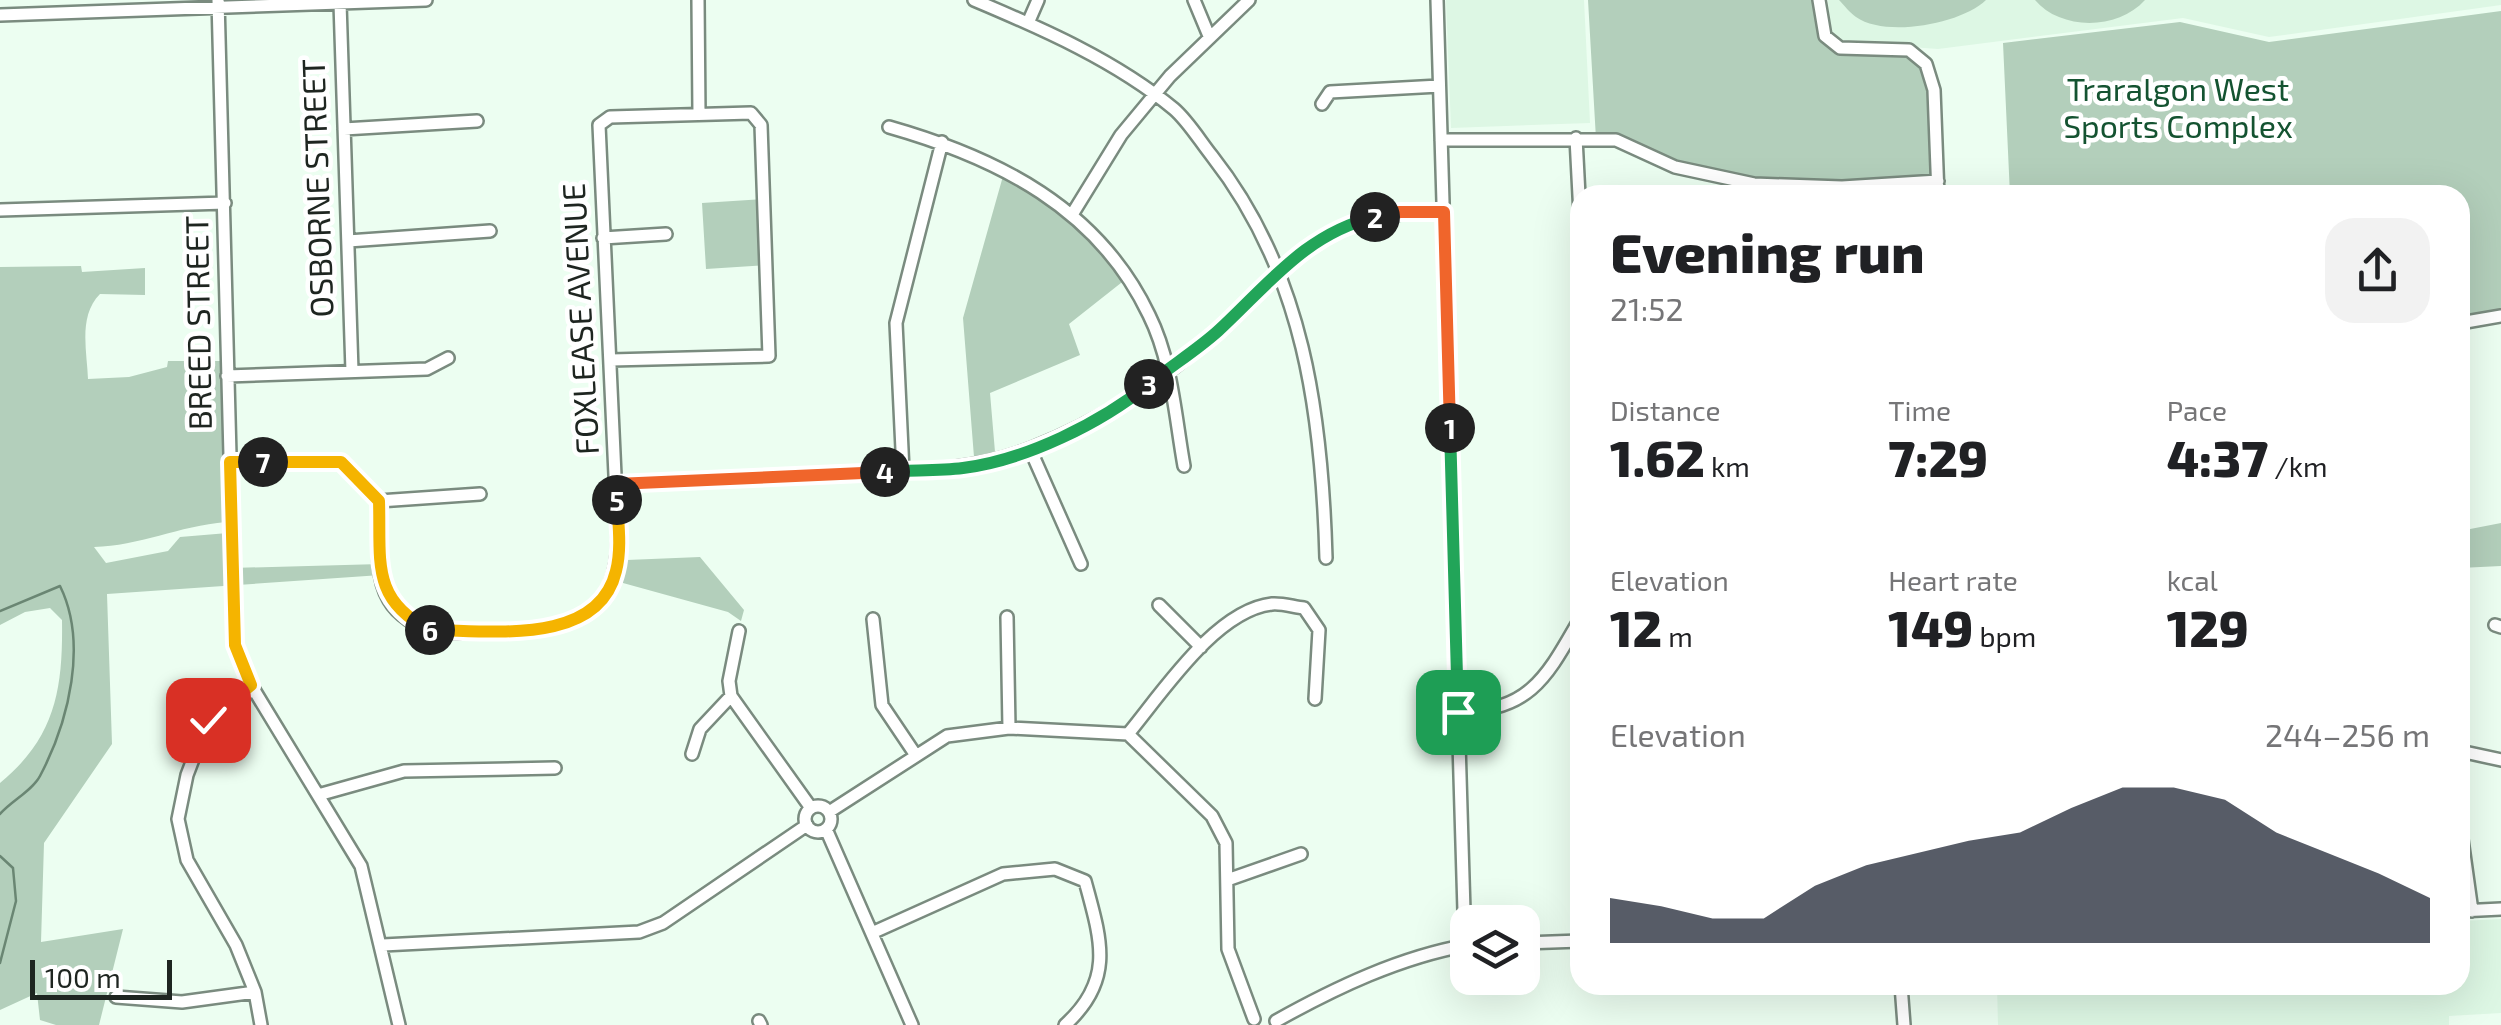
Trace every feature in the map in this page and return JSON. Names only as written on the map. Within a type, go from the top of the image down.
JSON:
[{"type":"street","points":[[0,16],[426,0]]},
{"type":"street","points":[[611,360],[769,356],[762,124],[752,112],[700,114],[698,0]]},
{"type":"street","points":[[974,0],[1028,22],[1108,63],[1175,110],[1233,183],[1279,270],[1309,363],[1323,450],[1326,558]]},
{"type":"street","points":[[1028,22],[1038,0]]},
{"type":"street","points":[[1194,0],[1210,36]]},
{"type":"street","points":[[1074,213],[1121,135],[1210,36],[1249,0]]},
{"type":"street","points":[[1437,0],[1465,905]]},
{"type":"street","points":[[1818,0],[1825,36],[1840,48],[1910,50],[1926,64],[1934,90],[1938,185]]},
{"type":"street","name":"OSBORNE STREET","points":[[340,3],[352,371]]},
{"type":"street","name":"BREED STREET","points":[[218,5],[235,645],[251,685],[362,866],[384,945],[399,1025]]},
{"type":"street","points":[[1322,104],[1330,92],[1440,86]]},
{"type":"street","name":"FOXLEASE AVENUE","points":[[379,501],[381,575],[388,600],[405,618],[429,630],[558,627],[585,615],[608,591],[616,570],[616,484],[599,125],[610,117],[700,114]]},
{"type":"street","points":[[344,129],[477,120]]},
{"type":"street","points":[[890,127],[989,160],[1074,213],[1150,315],[1168,368],[1184,466]]},
{"type":"street","points":[[1576,138],[1578,185]]},
{"type":"street","points":[[1442,140],[1616,140],[1675,167],[1754,184],[1783,185]]},
{"type":"street","points":[[903,471],[896,323],[942,142]]},
{"type":"street","points":[[1869,185],[1938,180]]},
{"type":"street","points":[[0,210],[224,203]]},
{"type":"street","points":[[616,484],[966,468],[1030,449],[1130,399],[1218,332],[1279,270],[1333,232],[1400,212],[1444,212]]},
{"type":"street","points":[[348,241],[490,232]]},
{"type":"street","points":[[604,238],[666,234]]},
{"type":"street","points":[[2470,321],[2501,316]]},
{"type":"street","points":[[227,376],[427,369],[448,358]]},
{"type":"street","points":[[1030,449],[1081,564]]},
{"type":"street","points":[[230,462],[341,462],[379,501],[480,494]]},
{"type":"street","points":[[1128,734],[1201,647],[1242,613],[1273,604],[1304,608],[1319,630],[1315,700]]},
{"type":"street","points":[[1159,605],[1201,647]]},
{"type":"street","points":[[1007,618],[1009,728]]},
{"type":"street","points":[[873,619],[882,705],[914,754]]},
{"type":"street","points":[[739,630],[729,681],[731,696],[811,808]]},
{"type":"street","points":[[1458,712],[1487,712],[1517,702],[1546,677],[1570,636]]},
{"type":"street","points":[[251,685],[208,720],[187,775],[178,818],[187,860],[236,944],[255,992],[261,1025]]},
{"type":"street","points":[[692,754],[700,729],[731,696]]},
{"type":"street","points":[[912,1025],[826,829],[829,812],[947,736],[1009,728],[1128,734],[1212,816],[1226,842],[1230,879],[1228,949],[1252,1022],[1264,1014],[1277,1023],[1365,977],[1450,950]]},
{"type":"street","points":[[2470,753],[2501,760]]},
{"type":"street","points":[[318,795],[404,771],[555,768]]},
{"type":"street","points":[[811,808],[818,806],[829,812]]},
{"type":"street","points":[[384,945],[639,932],[663,923],[806,825],[811,808]]},
{"type":"street","points":[[806,825],[813,831],[826,829]]},
{"type":"street","points":[[1230,879],[1301,854]]},
{"type":"street","points":[[874,932],[1003,874],[1056,869],[1084,881],[1101,958],[1092,998],[1065,1025]]},
{"type":"street","points":[[2470,911],[2501,910]]},
{"type":"street","points":[[1540,943],[1570,942]]},
{"type":"street","points":[[116,996],[182,1002],[255,992]]},
{"type":"street","points":[[1902,995],[1904,1025]]},
{"type":"shaded area","points":[[1446,0],[1584,0],[1590,123],[1451,128]]},
{"type":"shaded area","points":[[1828,0],[2501,0],[2501,5],[2269,37],[2183,18],[1938,49],[1843,42],[1830,31]]},
{"type":"shaded area","points":[[2501,919],[2501,1013],[2449,1016],[2449,1025],[1998,1025],[1997,995],[2470,995],[2470,921]]},
{"type":"green space","points":[[1588,0],[1819,0],[1826,27],[1835,42],[1846,49],[1890,49],[1908,53],[1926,64],[1938,181],[1754,184],[1596,139]]},
{"type":"green space","points":[[1839,0],[1986,0],[1942,21],[1885,27],[1854,15]]},
{"type":"green space","points":[[2035,0],[2145,0],[2120,17],[2089,23],[2059,17]]},
{"type":"green space","name":"Traralgon West Sports Complex","points":[[2501,11],[2501,316],[2470,321],[2470,185],[2010,185],[2003,43],[2180,22],[2269,42]]},
{"type":"green space","points":[[1005,169],[1073,213],[1126,279],[1069,324],[1080,355],[990,393],[995,452],[974,457],[963,318]]},
{"type":"green space","points":[[764,199],[766,265],[706,269],[702,203]]},
{"type":"green space","points":[[81,266],[82,272],[145,268],[145,295],[100,294],[93,303],[85,334],[88,379],[129,377],[167,367],[168,361],[222,361],[226,522],[94,547],[106,563],[168,551],[180,537],[228,533],[232,568],[381,564],[381,575],[107,594],[112,744],[44,843],[41,942],[123,929],[99,1025],[56,1025],[40,1020],[37,993],[0,1010],[0,783],[33,748],[52,710],[61,668],[62,620],[50,608],[25,612],[0,625],[0,267]]},
{"type":"green space","points":[[2501,523],[2501,566],[2470,568],[2470,529]]},
{"type":"green space","points":[[700,557],[744,610],[741,621],[728,612],[623,583],[617,570],[627,560]]},
{"type":"waterway","points":[[0,611],[60,586],[73,632],[74,657],[66,707],[50,754],[36,781],[0,814]]},
{"type":"waterway","points":[[0,856],[13,868],[16,901],[0,963]]},
{"type":"route","points":[[208,720],[251,685],[240,664],[232,614],[230,462],[341,462],[379,501],[381,575],[388,600],[405,618],[429,630],[558,627],[585,615],[608,591],[616,570],[616,484],[966,468],[1030,449],[1130,399],[1218,332],[1251,295],[1303,251],[1333,232],[1400,212],[1444,212],[1458,712]]}]
